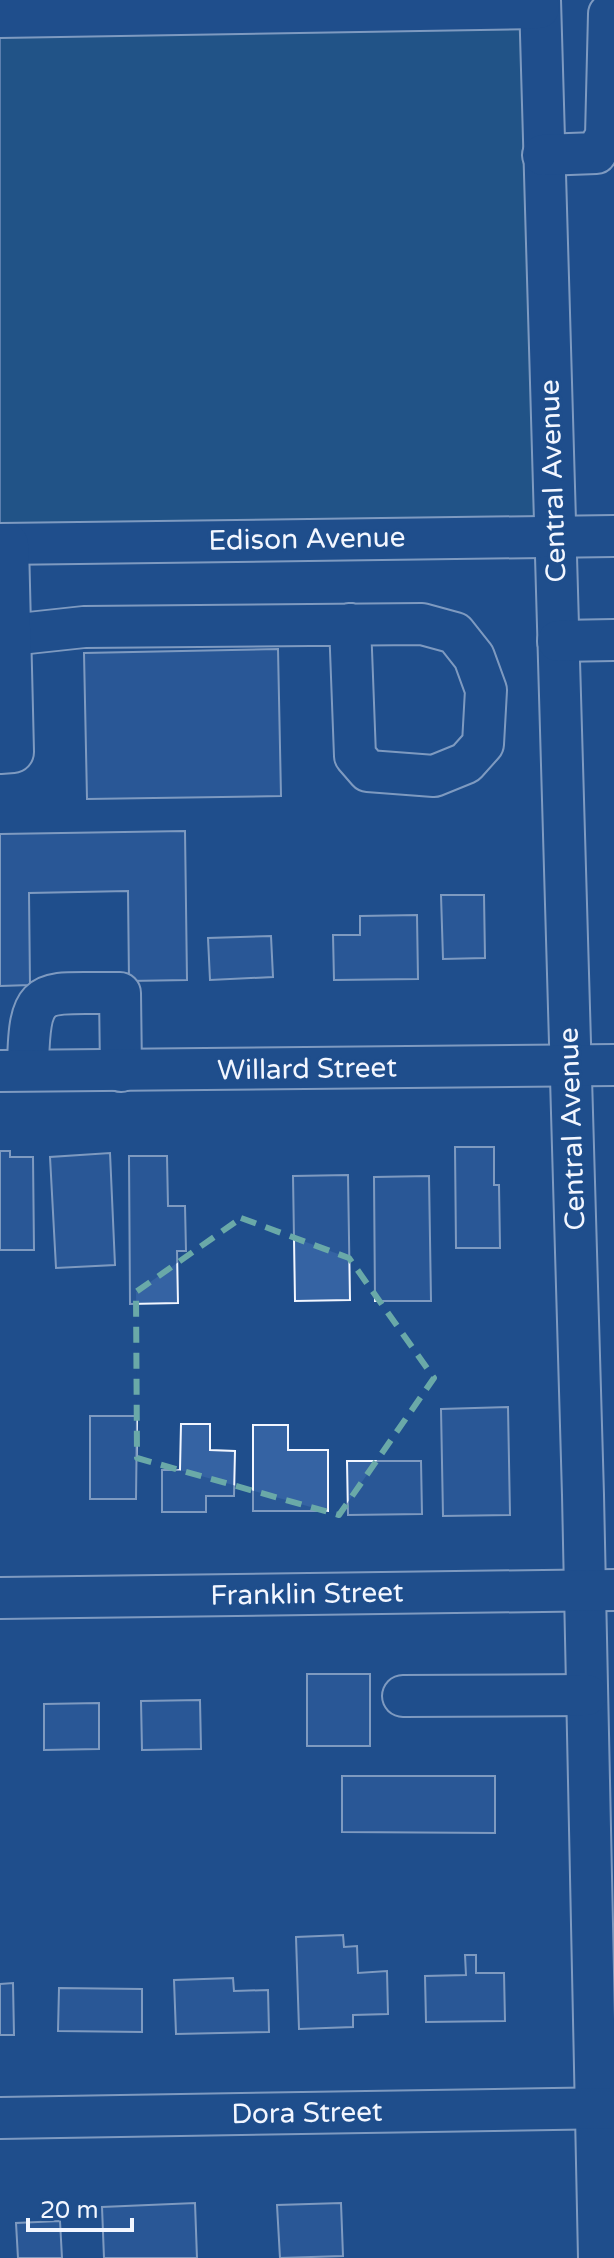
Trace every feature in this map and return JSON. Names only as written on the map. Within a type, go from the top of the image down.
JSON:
[{"type":"street","points":[[0,17],[539,4]]},
{"type":"street","name":"Central Avenue","points":[[539,4],[570,1065],[599,1590],[587,1695],[604,2108],[599,2258]]},
{"type":"street","points":[[543,155],[596,153],[606,136],[609,14],[614,10]]},
{"type":"street","name":"Edison Avenue","points":[[4,544],[614,536]]},
{"type":"street","points":[[0,753],[13,752],[4,544]]},
{"type":"street","points":[[10,635],[84,627],[350,624],[422,624],[455,633],[474,657],[486,690],[483,744],[466,763],[434,776],[368,771],[355,756],[350,624]]},
{"type":"street","points":[[558,641],[614,640]]},
{"type":"street","points":[[14,1070],[37,1003],[49,994],[120,993],[121,1071]]},
{"type":"street","name":"Willard Street","points":[[14,1070],[614,1065]]},
{"type":"street","name":"Franklin Street","points":[[0,1598],[599,1590]]},
{"type":"street","points":[[403,1696],[587,1695]]},
{"type":"street","name":"Dora Street","points":[[0,2118],[604,2108]]},
{"type":"highlighted area","points":[[241,1218],[349,1258],[434,1378],[339,1515],[137,1458],[136,1292]]},
{"type":"shaded area","points":[[529,14],[547,529],[0,537],[0,25]]},
{"type":"building","points":[[278,649],[281,796],[87,799],[84,653]]},
{"type":"building","points":[[185,831],[187,980],[129,981],[128,891],[29,893],[30,985],[0,986],[0,834]]},
{"type":"building","points":[[441,895],[484,895],[485,958],[443,959]]},
{"type":"building","points":[[417,915],[418,979],[334,980],[333,935],[360,935],[360,916]]},
{"type":"building","points":[[271,936],[273,977],[210,980],[208,938]]},
{"type":"building","points":[[455,1147],[494,1147],[494,1185],[499,1185],[500,1248],[456,1248]]},
{"type":"building","points":[[0,1151],[10,1151],[10,1157],[33,1157],[34,1250],[0,1250]]},
{"type":"building","points":[[110,1153],[115,1265],[56,1268],[50,1157]]},
{"type":"building","points":[[129,1156],[167,1156],[168,1206],[185,1206],[186,1251],[177,1251],[178,1303],[130,1304]]},
{"type":"building","points":[[348,1175],[350,1300],[295,1301],[293,1176]]},
{"type":"building","points":[[429,1176],[431,1301],[375,1301],[374,1177]]},
{"type":"building","points":[[508,1407],[510,1515],[443,1516],[441,1409]]},
{"type":"building","points":[[90,1416],[137,1416],[136,1499],[90,1499]]},
{"type":"building","points":[[181,1424],[210,1424],[210,1450],[235,1451],[234,1496],[206,1496],[206,1512],[162,1512],[162,1470],[180,1470]]},
{"type":"building","points":[[253,1425],[288,1425],[288,1450],[328,1450],[328,1511],[253,1511]]},
{"type":"building","points":[[347,1461],[421,1461],[422,1514],[348,1515]]},
{"type":"building","points":[[307,1674],[370,1674],[370,1746],[307,1746]]},
{"type":"building","points":[[200,1700],[201,1749],[142,1750],[141,1701]]},
{"type":"building","points":[[99,1703],[99,1749],[44,1750],[44,1704]]},
{"type":"building","points":[[342,1776],[495,1776],[495,1833],[342,1832]]},
{"type":"building","points":[[343,1935],[344,1947],[357,1946],[358,1973],[387,1971],[388,2014],[353,2015],[353,2027],[299,2029],[296,1937]]},
{"type":"building","points":[[465,1955],[476,1955],[476,1973],[504,1973],[505,2021],[426,2022],[425,1976],[466,1975]]},
{"type":"building","points":[[233,1978],[234,1991],[268,1990],[269,2032],[176,2034],[174,1980]]},
{"type":"building","points":[[13,1983],[14,2035],[0,2035],[0,1984]]},
{"type":"building","points":[[59,1988],[142,1989],[142,2032],[58,2031]]},
{"type":"building","points":[[195,2203],[197,2258],[104,2258],[102,2207]]},
{"type":"building","points":[[341,2203],[343,2256],[280,2258],[277,2205]]},
{"type":"building","points":[[60,2221],[62,2258],[18,2258],[16,2223]]}]
